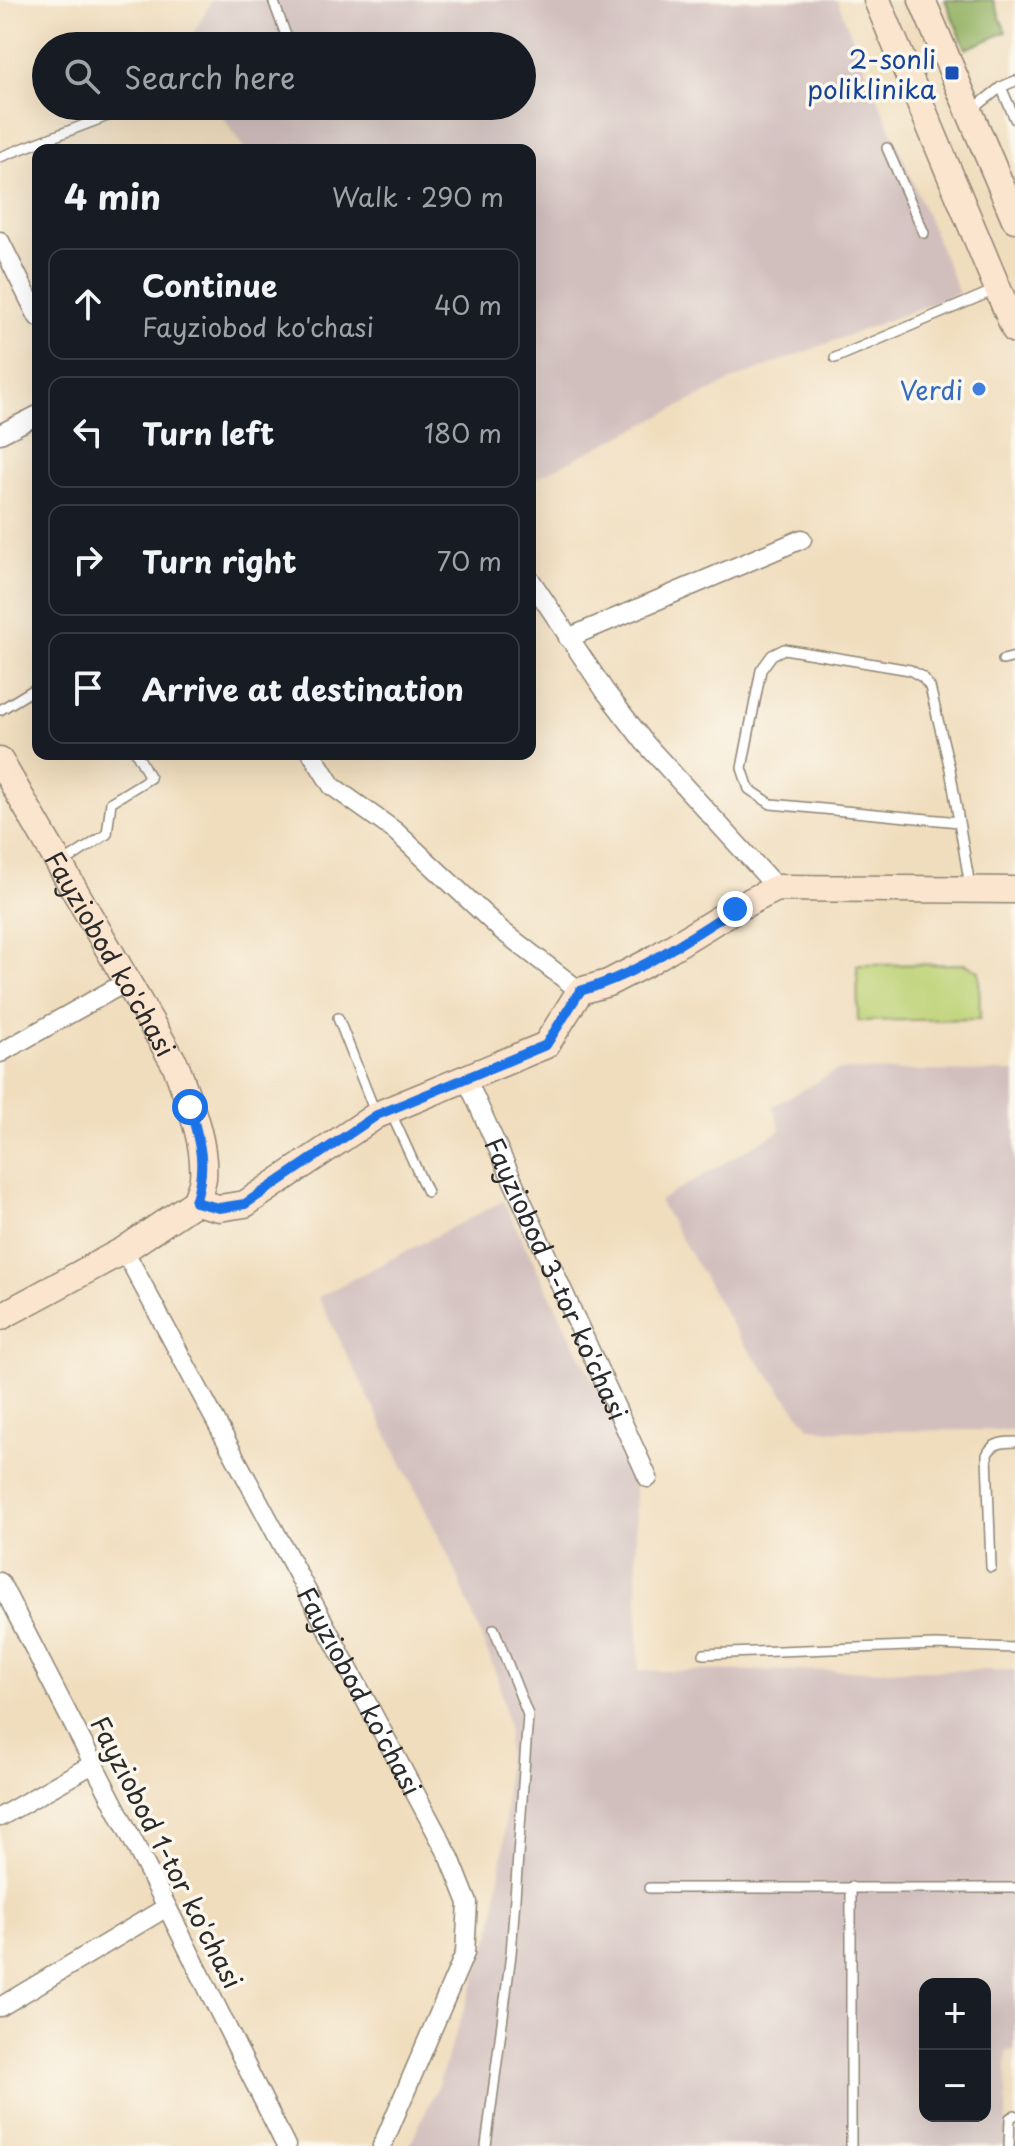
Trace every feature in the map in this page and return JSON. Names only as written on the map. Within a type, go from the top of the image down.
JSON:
[{"type":"street","points":[[877,0],[1015,330]]},
{"type":"street","points":[[922,0],[1015,219]]},
{"type":"street","points":[[0,241],[32,305]]},
{"type":"street","points":[[0,434],[32,418]]},
{"type":"street","points":[[568,638],[802,539]]},
{"type":"street","points":[[536,588],[568,638],[645,743],[777,888]]},
{"type":"street","points":[[316,760],[332,786],[395,831],[501,930],[580,991]]},
{"type":"street","name":"Fayziobod ko'chasi","points":[[0,761],[176,1066],[201,1151],[203,1178],[195,1202]]},
{"type":"street","points":[[0,1317],[124,1250],[195,1202],[219,1208],[245,1204],[383,1112],[546,1045],[580,991],[608,983],[647,963],[735,909],[777,888],[1015,890]]},
{"type":"street","points":[[0,1053],[128,981]]},
{"type":"street","name":"Fayziobod 3-tor ko'chasi","points":[[466,1078],[648,1478]]},
{"type":"street","name":"Fayziobod ko'chasi","points":[[124,1250],[450,1858],[468,1903],[465,1953],[382,2146]]},
{"type":"street","name":"Fayziobod 1-tor ko'chasi","points":[[0,1582],[286,2146]]},
{"type":"street","points":[[0,1817],[93,1764]]},
{"type":"street","points":[[0,2007],[167,1907]]},
{"type":"lane","points":[[273,0],[285,32]]},
{"type":"lane","points":[[969,113],[1001,87],[1015,81]]},
{"type":"lane","points":[[1001,87],[1015,119]]},
{"type":"lane","points":[[34,144],[97,120]]},
{"type":"lane","points":[[0,157],[32,145]]},
{"type":"lane","points":[[887,148],[924,233]]},
{"type":"lane","points":[[835,358],[998,289]]},
{"type":"lane","points":[[959,822],[771,804],[749,789],[742,768],[761,670],[772,655],[784,649],[910,670],[922,677],[930,687],[950,769],[971,890]]},
{"type":"lane","points":[[1003,660],[1015,657]]},
{"type":"lane","points":[[0,710],[32,691]]},
{"type":"lane","points":[[60,865],[107,834],[111,802],[150,778],[140,760]]},
{"type":"lane","points":[[338,1018],[383,1112],[427,1192]]},
{"type":"lane","points":[[991,1567],[987,1455],[997,1444],[1015,1442]]},
{"type":"lane","points":[[486,2146],[511,1954],[528,1715],[494,1629]]},
{"type":"lane","points":[[704,1654],[935,1645],[1015,1648]]},
{"type":"lane","points":[[851,1887],[851,2146]]},
{"type":"lane","points":[[649,1888],[1015,1888]]},
{"type":"lane","points":[[1009,2146],[1010,2118],[1015,2115]]},
{"type":"shaded area","points":[[212,0],[837,0],[959,293],[737,378],[536,478],[536,144],[241,144],[225,120],[536,120],[536,32],[194,32]]},
{"type":"shaded area","points":[[838,1070],[1015,1072],[1015,1430],[841,1431],[810,1428],[740,1338],[659,1201],[781,1130],[773,1106]]},
{"type":"shaded area","points":[[503,1201],[641,1477],[635,1484],[639,1671],[1015,1670],[1015,2050],[1006,2051],[1006,2146],[409,2146],[436,2090],[492,1930],[504,1846],[508,1727],[498,1679],[454,1567],[318,1297]]},
{"type":"green space","points":[[945,0],[993,0],[1006,32],[966,49]]},
{"type":"green space","points":[[965,964],[979,971],[980,1019],[858,1021],[857,965]]},
{"type":"place","name":"2-sonli poliklinika","points":[[952,73]]},
{"type":"place","name":"Verdi","points":[[979,389]]},
{"type":"route","points":[[190,1107],[201,1151],[203,1178],[195,1202],[219,1208],[245,1204],[377,1115],[546,1045],[580,991],[608,983],[647,963],[735,909]]}]
